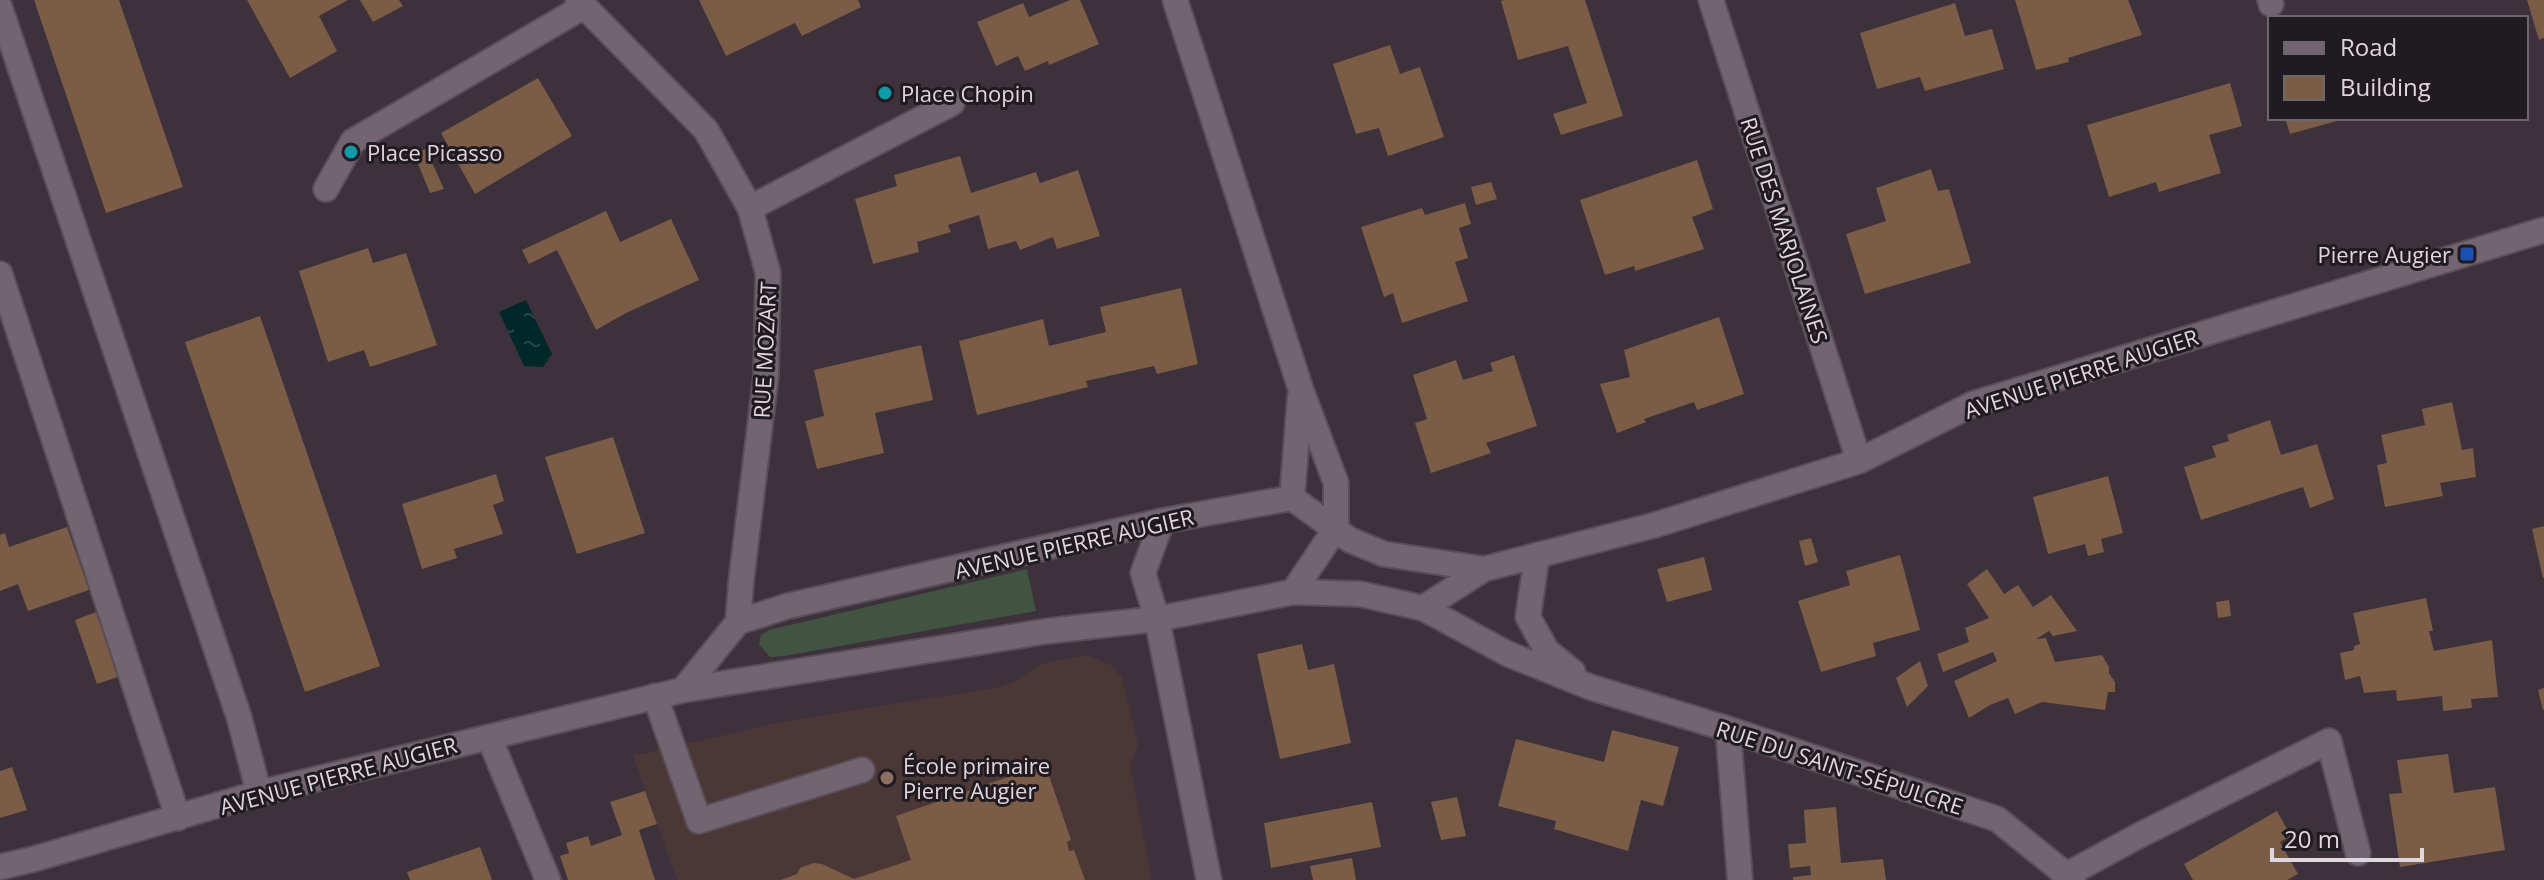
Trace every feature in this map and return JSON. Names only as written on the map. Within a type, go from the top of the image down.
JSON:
[{"type":"street","points":[[1175,0],[1301,390],[1336,483],[1336,528],[1293,592]]},
{"type":"street","name":"RUE DES MARJOLAINES","points":[[1711,0],[1859,461]]},
{"type":"street","points":[[326,189],[353,141],[580,4]]},
{"type":"street","name":"RUE MOZART","points":[[580,4],[706,130],[750,208],[768,273],[766,376],[738,622]]},
{"type":"street","points":[[0,8],[234,702],[259,793]]},
{"type":"street","points":[[750,208],[952,103]]},
{"type":"street","name":"AVENUE PIERRE AUGIER","points":[[19,869],[259,793],[683,690],[1048,631],[1157,619],[1293,592],[1360,594],[1423,608],[1484,569],[1655,525],[1859,461],[1973,404],[2544,230]]},
{"type":"street","points":[[0,274],[178,818]]},
{"type":"street","points":[[1292,498],[1301,390]]},
{"type":"street","name":"AVENUE PIERRE AUGIER","points":[[738,622],[788,606],[1162,521],[1292,498],[1350,540],[1384,554],[1484,569]]},
{"type":"street","points":[[1162,521],[1143,573],[1157,619],[1209,880]]},
{"type":"street","name":"RUE DU SAINT-SÉPULCRE","points":[[1537,555],[1528,617],[1547,651],[1590,687]]},
{"type":"street","name":"RUE DU SAINT-SÉPULCRE","points":[[1423,608],[1508,654],[1590,687],[1728,729],[1997,819],[2071,877]]},
{"type":"street","points":[[683,690],[738,622]]},
{"type":"street","points":[[655,696],[699,821],[862,770]]},
{"type":"street","points":[[1728,729],[1740,880]]},
{"type":"street","points":[[489,737],[548,880]]},
{"type":"street","points":[[2071,877],[2140,835],[2329,741],[2358,853]]},
{"type":"shaded area","points":[[1027,569],[1036,611],[784,656],[770,657],[759,644],[761,635],[769,630]]},
{"type":"shaded area","name":"École primaire Pierre Augier","points":[[1087,655],[1111,665],[1122,678],[1138,746],[1130,766],[1152,880],[677,880],[633,756],[781,722],[1000,687],[1016,681],[1040,664]]},
{"type":"water","points":[[526,300],[552,354],[543,367],[524,366],[499,312]]},
{"type":"building","points":[[34,0],[119,0],[183,187],[106,213]]},
{"type":"building","points":[[247,0],[348,0],[319,16],[337,51],[290,78]]},
{"type":"building","points":[[360,0],[399,0],[403,6],[373,22]]},
{"type":"building","points":[[699,0],[858,0],[861,7],[802,36],[795,23],[726,56]]},
{"type":"building","points":[[1070,0],[1080,0],[1099,44],[1049,65],[1048,61],[1025,71],[1018,56],[996,66],[977,22],[1023,3],[1029,17]]},
{"type":"building","points":[[1585,0],[1623,116],[1561,135],[1553,114],[1587,103],[1568,46],[1518,60],[1501,1]]},
{"type":"building","points":[[2015,0],[2128,0],[2142,35],[2068,58],[2069,62],[2036,70]]},
{"type":"building","points":[[2527,0],[2544,0],[2544,38],[2539,40]]},
{"type":"building","points":[[1955,3],[1965,36],[1992,29],[2004,69],[1925,91],[1920,77],[1877,89],[1860,33]]},
{"type":"building","points":[[1390,45],[1400,74],[1420,67],[1444,137],[1388,156],[1379,128],[1356,134],[1333,64]]},
{"type":"building","points":[[538,78],[572,136],[475,194],[441,133]]},
{"type":"building","points":[[2230,83],[2242,126],[2209,135],[2221,173],[2159,192],[2156,182],[2109,197],[2087,125]]},
{"type":"building","points":[[2286,120],[2340,120],[2290,134]]},
{"type":"building","points":[[426,149],[444,189],[430,193],[414,154]]},
{"type":"building","points":[[960,156],[971,193],[1036,172],[1040,183],[1078,170],[1100,236],[1057,249],[1053,237],[1020,250],[1016,241],[988,249],[979,215],[948,225],[951,232],[917,242],[919,252],[873,264],[855,199],[897,186],[894,175]]},
{"type":"building","points":[[1697,160],[1713,209],[1692,217],[1704,249],[1635,271],[1634,266],[1605,275],[1580,200]]},
{"type":"building","points":[[1931,169],[1938,191],[1949,189],[1971,263],[1865,294],[1846,234],[1886,221],[1876,188]]},
{"type":"building","points":[[1491,182],[1497,199],[1476,205],[1471,187]]},
{"type":"building","points":[[1465,203],[1471,224],[1459,228],[1468,258],[1455,262],[1468,301],[1402,323],[1393,293],[1384,297],[1361,227],[1422,208],[1425,215]]},
{"type":"building","points":[[606,211],[620,242],[671,219],[699,280],[596,330],[557,250],[529,264],[522,250]]},
{"type":"building","points":[[368,248],[373,263],[406,253],[437,345],[370,367],[364,350],[328,362],[299,271]]},
{"type":"building","points":[[1181,288],[1198,364],[1157,374],[1154,366],[1086,381],[1088,387],[977,415],[959,341],[1043,319],[1049,346],[1106,332],[1100,307]]},
{"type":"building","points":[[260,316],[380,666],[305,692],[185,342]]},
{"type":"building","points":[[1719,317],[1744,394],[1697,410],[1694,402],[1644,419],[1646,422],[1617,433],[1600,384],[1630,377],[1624,350]]},
{"type":"building","points":[[921,345],[933,400],[875,413],[884,453],[817,469],[805,421],[824,416],[814,370]]},
{"type":"building","points":[[1514,355],[1537,426],[1486,443],[1491,453],[1431,473],[1415,423],[1427,419],[1413,375],[1456,360],[1463,380],[1493,371],[1490,363]]},
{"type":"building","points":[[2452,402],[2462,450],[2473,448],[2476,477],[2440,483],[2443,496],[2385,507],[2377,465],[2387,463],[2381,435],[2425,425],[2422,409]]},
{"type":"building","points":[[2270,420],[2281,455],[2317,444],[2334,499],[2310,508],[2303,487],[2201,520],[2184,467],[2216,457],[2212,446],[2229,441],[2227,435]]},
{"type":"building","points":[[613,437],[645,533],[577,554],[545,457]]},
{"type":"building","points":[[496,474],[504,501],[493,505],[503,534],[454,549],[457,558],[422,569],[402,504]]},
{"type":"building","points":[[2108,476],[2123,533],[2101,539],[2104,552],[2088,556],[2085,544],[2048,554],[2033,497]]},
{"type":"building","points":[[2544,526],[2544,578],[2543,578],[2532,529]]},
{"type":"building","points":[[67,527],[89,590],[28,611],[18,584],[0,591],[0,535],[5,533],[9,547]]},
{"type":"building","points":[[1811,538],[1818,562],[1805,566],[1799,541]]},
{"type":"building","points":[[1900,555],[1920,630],[1873,643],[1876,656],[1821,672],[1798,601],[1850,585],[1846,571]]},
{"type":"building","points":[[1704,557],[1712,590],[1667,602],[1657,569]]},
{"type":"building","points":[[1987,569],[2004,594],[2018,585],[2033,607],[2051,595],[2077,631],[2053,636],[2049,631],[2036,639],[2046,638],[2055,662],[2102,655],[2115,682],[2115,692],[2108,692],[2105,710],[2042,702],[2015,714],[2008,698],[1969,718],[1954,681],[1997,661],[1993,652],[1943,672],[1937,654],[1969,642],[1965,628],[1989,618],[1967,584]]},
{"type":"building","points":[[2426,598],[2434,651],[2492,640],[2498,697],[2471,699],[2472,708],[2443,711],[2442,696],[2397,701],[2396,690],[2364,693],[2360,676],[2345,680],[2340,653],[2354,650],[2354,646],[2360,644],[2353,613]]},
{"type":"building","points":[[2229,600],[2231,616],[2218,618],[2216,602]]},
{"type":"building","points":[[96,612],[118,677],[97,684],[75,620]]},
{"type":"building","points":[[1302,644],[1308,670],[1334,664],[1351,743],[1280,759],[1257,654]]},
{"type":"building","points":[[1920,661],[1928,686],[1907,707],[1896,678]]},
{"type":"building","points":[[2544,688],[2544,710],[2543,710],[2538,690]]},
{"type":"building","points":[[1612,730],[1679,747],[1663,806],[1641,800],[1628,851],[1554,829],[1556,821],[1498,806],[1516,739],[1604,762]]},
{"type":"building","points":[[2448,754],[2454,793],[2495,787],[2505,850],[2400,867],[2389,794],[2402,793],[2397,760]]},
{"type":"building","points":[[1045,764],[1071,840],[1067,842],[1069,851],[1074,850],[1085,880],[781,880],[813,863],[854,879],[911,860],[896,816]]},
{"type":"building","points":[[12,767],[27,810],[0,818],[0,771]]},
{"type":"building","points":[[645,791],[657,824],[639,830],[655,880],[568,880],[560,856],[569,853],[566,843],[588,836],[591,846],[622,835],[610,802]]},
{"type":"building","points":[[1457,797],[1466,836],[1441,840],[1431,802]]},
{"type":"building","points":[[1372,802],[1381,847],[1271,868],[1264,823]]},
{"type":"building","points":[[1836,807],[1841,863],[1883,859],[1886,880],[1793,880],[1793,877],[1811,875],[1810,866],[1790,868],[1788,844],[1806,843],[1804,810]]},
{"type":"building","points":[[2277,811],[2291,836],[2280,842],[2298,874],[2287,880],[2193,880],[2184,864]]},
{"type":"building","points":[[480,847],[492,880],[410,880],[407,872]]},
{"type":"building","points":[[1352,858],[1356,880],[1313,880],[1310,866]]},
{"type":"place","name":"Place Chopin","points":[[885,93]]},
{"type":"place","name":"Place Picasso","points":[[351,152]]},
{"type":"place","name":"Pierre Augier","points":[[2467,254]]},
{"type":"place","name":"École primaire Pierre Augier","points":[[887,778]]}]
